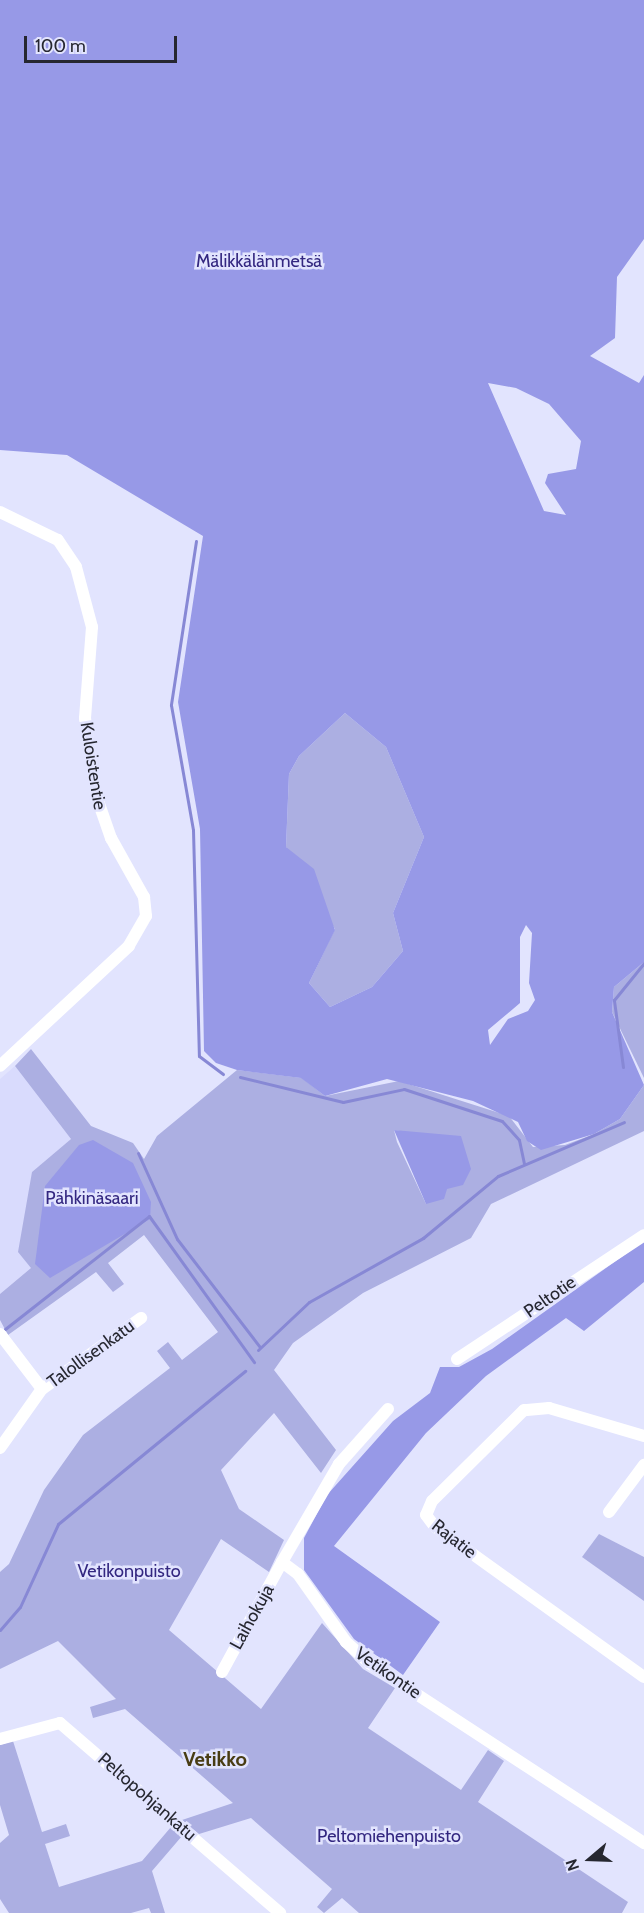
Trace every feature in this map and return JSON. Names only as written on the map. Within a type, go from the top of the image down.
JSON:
[{"type":"street","name":"Kuloistentie","points":[[0,512],[58,540],[76,567],[92,627],[85,718],[96,795],[111,838],[144,897],[146,916],[129,946],[0,1066]]},
{"type":"street","name":"Peltotie","points":[[457,1359],[644,1235]]},
{"type":"street","name":"Talollisenkatu","points":[[0,1448],[42,1389],[141,1318]]},
{"type":"street","points":[[0,1334],[42,1389]]},
{"type":"street","name":"Rajatie","points":[[644,1436],[549,1408],[524,1410],[432,1501],[426,1515],[435,1527],[644,1677]]},
{"type":"street","points":[[282,1562],[339,1464],[388,1409]]},
{"type":"street","points":[[609,1512],[644,1465]]},
{"type":"street","name":"Laihokuja","points":[[222,1672],[282,1562]]},
{"type":"street","name":"Vetikontie","points":[[282,1562],[298,1574],[363,1659],[644,1843]]},
{"type":"street","name":"Peltopohjankatu","points":[[0,1739],[60,1723],[280,1913]]},
{"type":"shaded area","points":[[15,1066],[71,1139],[32,1172],[31,1268],[0,1294],[0,1079]]},
{"type":"green space","name":"Mälikkälänmetsä","points":[[0,0],[644,0],[644,239],[617,277],[615,338],[590,356],[639,383],[644,375],[644,962],[614,987],[612,1012],[644,1085],[620,1119],[594,1134],[541,1150],[527,1141],[518,1122],[473,1101],[387,1079],[325,1096],[301,1078],[237,1070],[216,1063],[204,1051],[200,829],[178,702],[203,536],[67,455],[0,450]],"holes":[[[488,383],[516,388],[549,404],[581,441],[576,469],[548,474],[545,483],[566,515],[544,511]],[[345,713],[386,747],[424,837],[393,913],[403,951],[372,987],[330,1007],[309,983],[335,930],[314,869],[286,847],[289,774],[299,756]],[[526,925],[532,933],[529,983],[535,1000],[528,1011],[508,1019],[490,1045],[488,1030],[520,1003],[520,937]]]},
{"type":"green space","points":[[345,713],[386,747],[424,837],[393,913],[403,951],[372,987],[330,1007],[309,983],[335,929],[286,847],[289,774],[299,756]]},
{"type":"green space","points":[[644,962],[644,1078],[612,1012],[614,987]]},
{"type":"green space","points":[[31,1049],[91,1126],[133,1143],[144,1159],[157,1136],[237,1070],[302,1078],[325,1096],[399,1081],[509,1116],[533,1147],[565,1145],[594,1134],[620,1119],[644,1085],[644,1131],[491,1204],[471,1238],[363,1293],[293,1343],[274,1370],[336,1450],[321,1473],[274,1413],[221,1470],[239,1509],[284,1540],[269,1572],[221,1539],[169,1630],[261,1709],[322,1623],[363,1669],[395,1688],[368,1728],[461,1790],[488,1750],[504,1761],[478,1802],[628,1902],[622,1913],[359,1913],[342,1898],[324,1913],[317,1907],[332,1889],[251,1818],[199,1834],[182,1820],[233,1803],[125,1709],[93,1718],[90,1707],[116,1699],[58,1641],[0,1669],[0,1572],[9,1564],[44,1490],[83,1435],[170,1368],[157,1351],[168,1342],[182,1360],[218,1332],[144,1235],[108,1263],[124,1284],[113,1292],[96,1272],[8,1335],[0,1320],[0,1294],[31,1268],[18,1252],[32,1172],[71,1139],[15,1066]],"holes":[[[394,1130],[418,1134],[426,1204],[397,1142]]]},
{"type":"green space","points":[[394,1130],[461,1136],[471,1169],[463,1185],[447,1189],[444,1199],[426,1204]]},
{"type":"green space","name":"Pähkinäsaari","points":[[93,1140],[133,1163],[151,1202],[150,1219],[50,1278],[35,1264],[45,1186],[79,1145]]},
{"type":"green space","points":[[644,1241],[644,1282],[584,1331],[566,1318],[486,1376],[426,1433],[334,1546],[440,1622],[403,1675],[354,1639],[304,1570],[304,1538],[327,1495],[393,1421],[430,1393],[440,1367],[459,1367],[492,1349]]},
{"type":"green space","points":[[599,1534],[644,1557],[644,1601],[582,1557]]},
{"type":"green space","points":[[13,1741],[42,1832],[66,1824],[70,1836],[45,1844],[59,1887],[142,1861],[171,1827],[182,1836],[152,1871],[165,1913],[151,1913],[149,1908],[131,1913],[9,1913],[0,1899],[0,1843],[9,1835],[0,1805],[0,1745]]},
{"type":"waterway","points":[[196,541],[171,705],[193,830],[199,1056],[223,1074]]},
{"type":"waterway","points":[[623,1067],[614,1000],[644,963]]},
{"type":"waterway","points":[[240,1077],[343,1102],[404,1089],[502,1121],[519,1140],[524,1163]]},
{"type":"waterway","points":[[258,1350],[309,1302],[423,1238],[498,1176],[624,1122]]},
{"type":"waterway","points":[[138,1153],[177,1239],[260,1347]]},
{"type":"waterway","points":[[5,1329],[149,1216],[254,1362]]},
{"type":"waterway","points":[[0,1630],[20,1607],[58,1524],[245,1371]]},
{"type":"district","name":"Vetikko","points":[[215,1759]]},
{"type":"park label","name":"Vetikonpuisto","points":[[129,1571]]},
{"type":"park label","name":"Peltomiehenpuisto","points":[[389,1836]]}]
